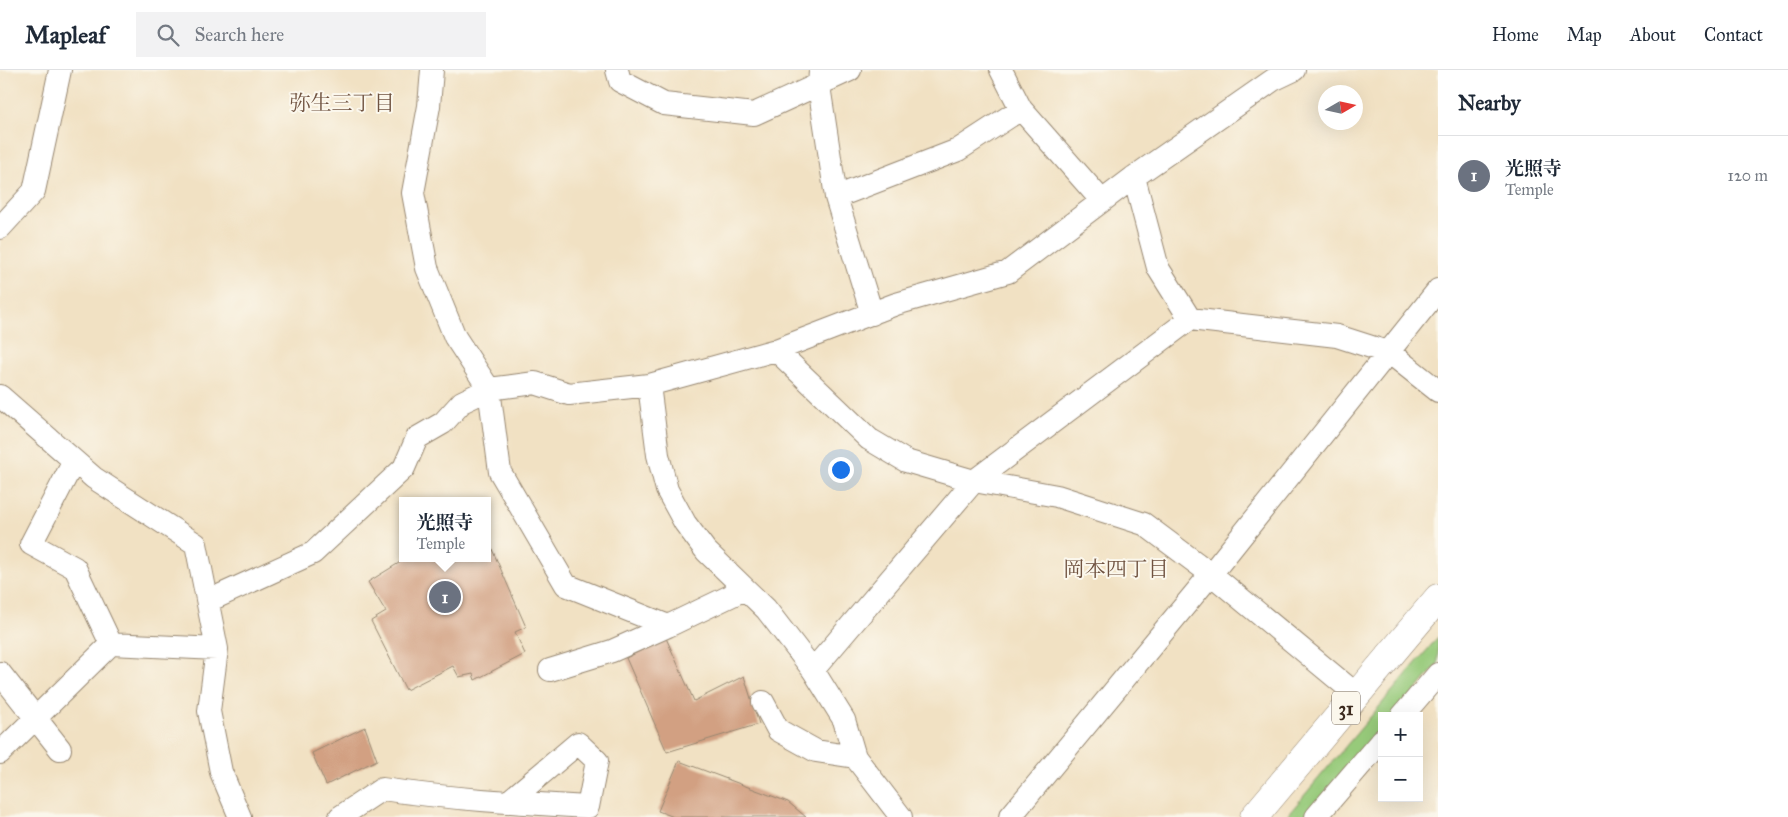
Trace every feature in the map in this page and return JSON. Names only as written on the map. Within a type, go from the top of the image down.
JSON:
[{"type":"main road","name":"31","points":[[1254,817],[1438,598]]},
{"type":"street","points":[[0,228],[34,191],[60,70]]},
{"type":"street","points":[[432,70],[429,106],[413,194],[425,259],[455,337],[489,389],[500,472],[566,585],[668,626]]},
{"type":"street","points":[[617,70],[620,80],[664,104],[754,114],[819,78],[850,70]]},
{"type":"street","points":[[1001,70],[1020,109],[1102,201]]},
{"type":"street","points":[[208,601],[313,552],[404,468],[417,438],[443,423],[462,402],[489,389],[535,384],[569,394],[649,385],[776,350],[896,304],[1008,272],[1269,75],[1294,70]]},
{"type":"street","points":[[819,78],[836,197],[872,314]]},
{"type":"street","points":[[836,197],[958,150],[1020,109]]},
{"type":"street","points":[[1134,177],[1158,268],[1190,319]]},
{"type":"street","points":[[1010,817],[1212,574],[1390,353],[1438,290]]},
{"type":"street","points":[[813,670],[974,480],[1190,319],[1337,336],[1390,353],[1438,391]]},
{"type":"street","points":[[776,350],[868,439],[906,461],[974,480],[1057,496],[1144,524],[1212,574],[1357,695]]},
{"type":"street","points":[[649,385],[658,455],[667,490],[684,523],[695,537],[766,610],[813,670],[844,720],[856,757],[901,817]]},
{"type":"street","points":[[0,396],[94,478],[196,544],[217,649],[209,711],[221,772],[240,817]]},
{"type":"street","points":[[74,461],[31,544],[75,568],[111,644]]},
{"type":"street","points":[[550,670],[612,651],[745,589]]},
{"type":"street","points":[[0,753],[36,720],[111,644],[217,649]]},
{"type":"street","points":[[0,673],[60,749]]},
{"type":"street","points":[[1405,712],[1438,674]]},
{"type":"street","points":[[763,702],[778,730],[816,752],[856,757]]},
{"type":"street","points":[[1316,817],[1378,745]]},
{"type":"street","points":[[340,817],[382,789],[446,808],[508,802]]},
{"type":"green space","points":[[1438,637],[1438,664],[1398,712],[1378,712],[1378,736],[1309,817],[1286,817]]},
{"type":"building","points":[[491,547],[526,627],[515,632],[525,654],[475,680],[473,674],[459,677],[453,666],[406,690],[371,621],[386,612],[368,582],[400,562],[491,562]]},
{"type":"building","points":[[666,638],[694,701],[744,676],[759,724],[667,752],[626,658]]},
{"type":"building","points":[[365,727],[377,760],[326,785],[312,753]]},
{"type":"building","points":[[679,761],[788,802],[806,817],[674,817],[658,811]]},
{"type":"place","name":"光照寺","points":[[445,597]]},
{"type":"district","name":"弥生三丁目","points":[[342,103]]},
{"type":"district","name":"岡本四丁目","points":[[1116,569]]}]
